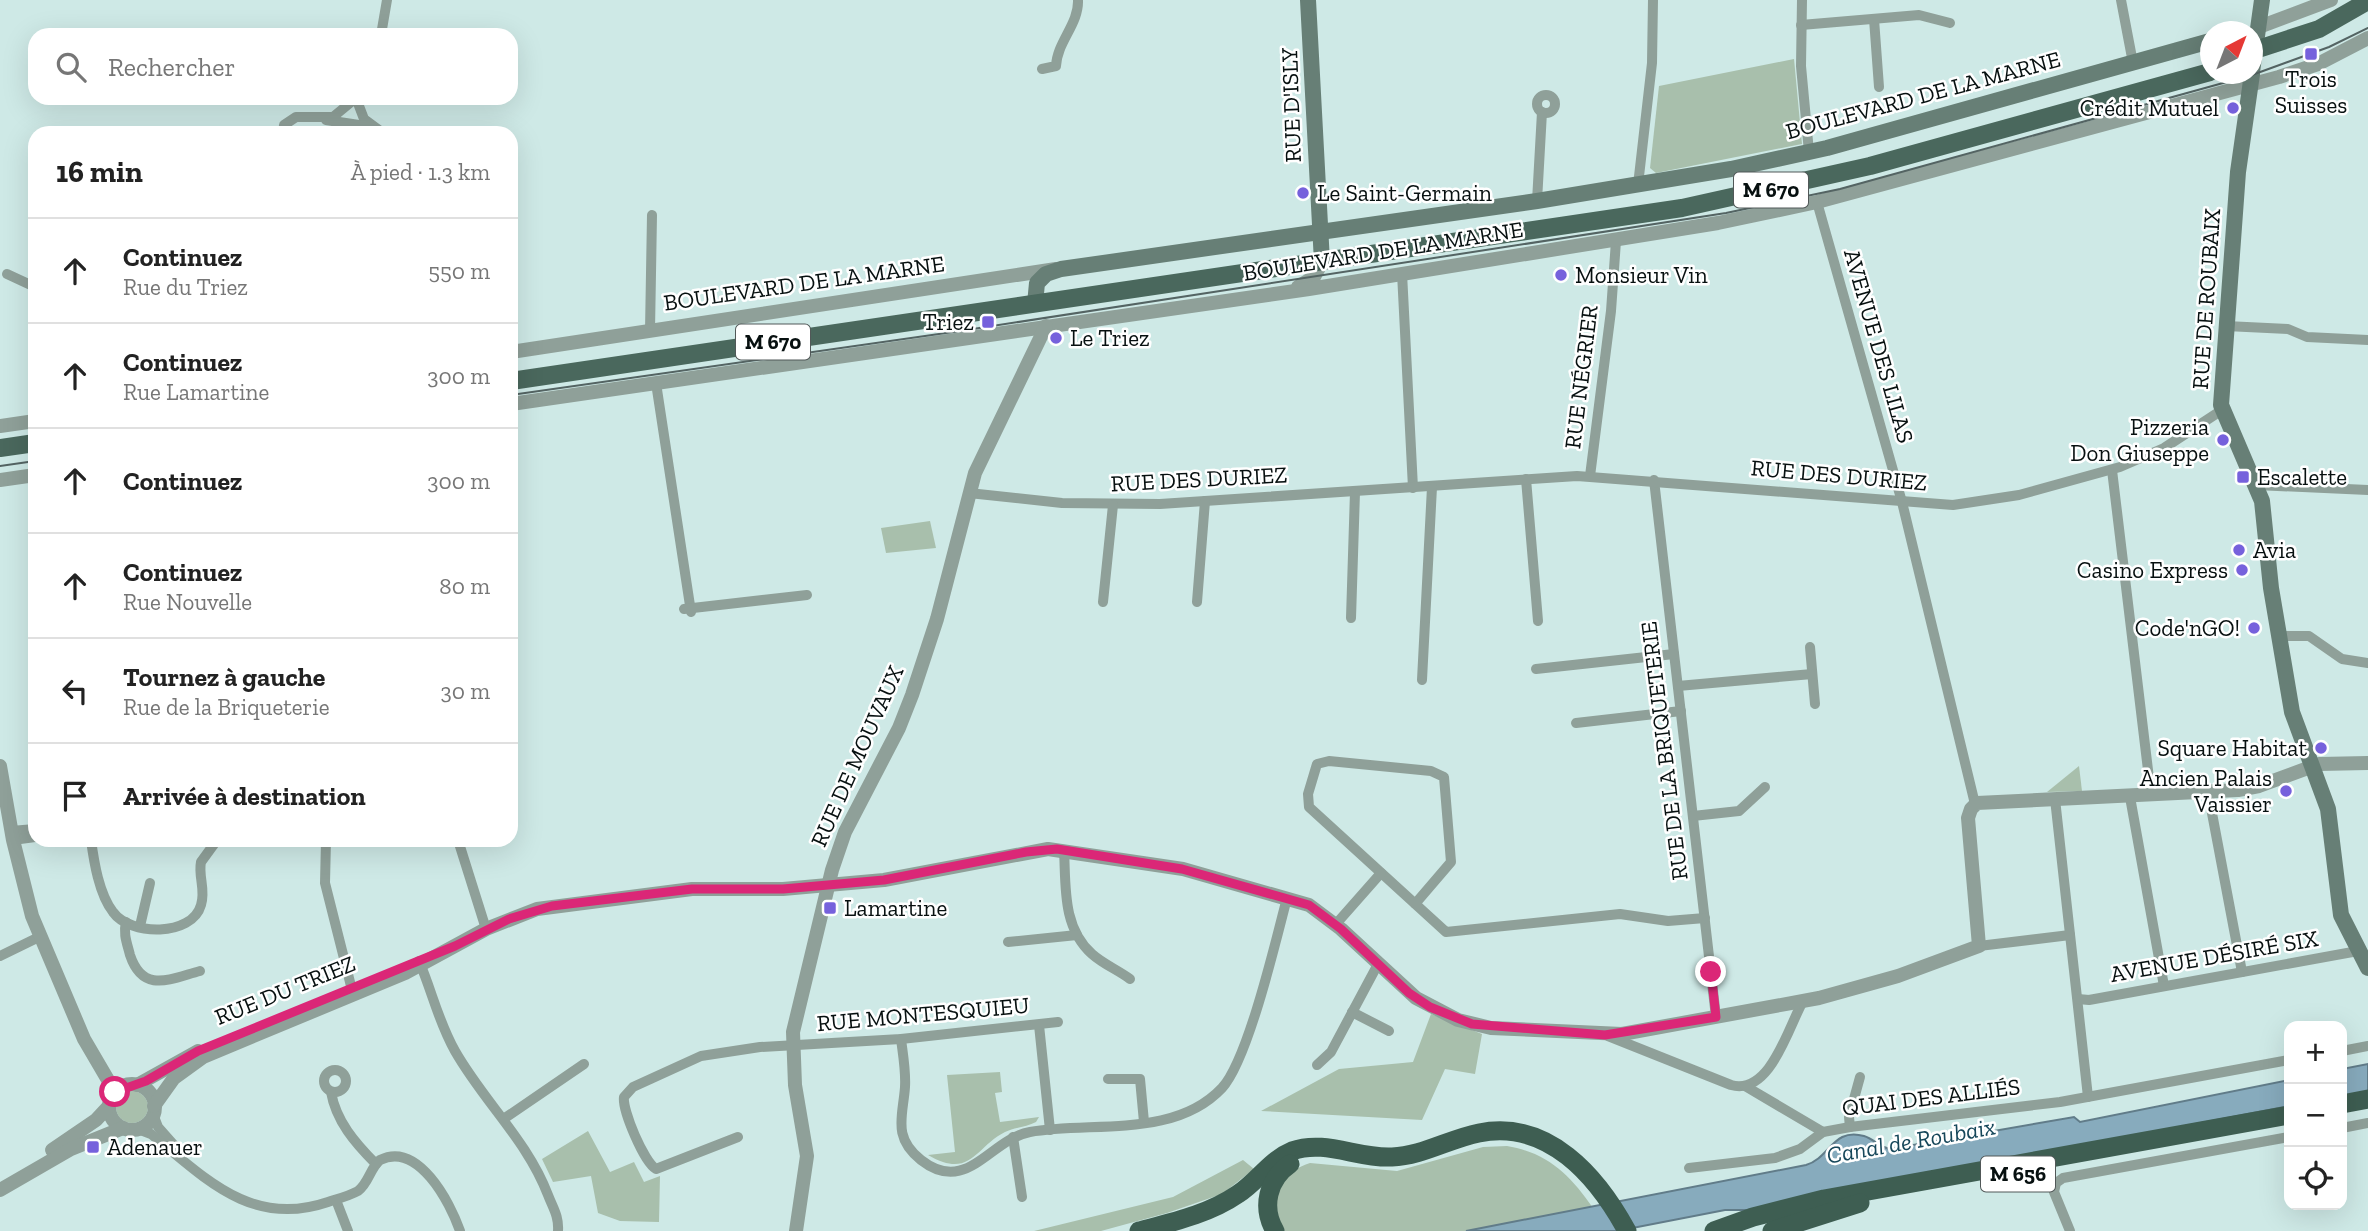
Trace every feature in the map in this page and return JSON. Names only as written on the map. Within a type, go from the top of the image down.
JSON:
[{"type":"highway","points":[[2347,1103],[2368,1099]]},
{"type":"highway","points":[[2347,1114],[2368,1110]]},
{"type":"highway","name":"M 656","points":[[1714,1231],[1753,1217],[1824,1199],[2284,1116]]},
{"type":"highway","name":"M 656","points":[[1748,1231],[1860,1203],[2284,1127]]},
{"type":"highway","points":[[1139,1231],[1217,1207],[1250,1186],[1284,1155],[1308,1147],[1391,1157],[1413,1154],[1478,1133],[1514,1132],[1558,1149],[1590,1183],[1628,1231]]},
{"type":"highway","points":[[1275,1231],[1267,1206],[1271,1187],[1286,1166],[1309,1157],[1396,1166],[1481,1141],[1513,1141],[1550,1154],[1590,1183],[1618,1231]]},
{"type":"highway","points":[[1772,1231],[1860,1203]]},
{"type":"main road","name":"RUE D'ISLY","points":[[1308,0],[1321,246]]},
{"type":"main road","name":"RUE DE ROUBAIX","points":[[2255,21],[2262,0]]},
{"type":"main road","points":[[2263,59],[2368,1]]},
{"type":"main road","points":[[2263,60],[2312,41],[2368,13]]},
{"type":"main road","name":"BOULEVARD DE LA MARNE","points":[[518,380],[1034,300],[1321,246],[1537,201],[1638,185],[1809,152],[2200,44]]},
{"type":"main road","name":"BOULEVARD DE LA MARNE","points":[[1060,268],[1271,237],[1342,251],[1683,199],[1788,177],[2200,66]]},
{"type":"main road","name":"BOULEVARD DE LA MARNE","points":[[1321,246],[1589,223],[1755,194],[1870,166],[2200,75]]},
{"type":"main road","name":"RUE DE ROUBAIX","points":[[2250,84],[2239,162],[2222,410],[2263,506],[2291,712],[2312,766]]},
{"type":"main road","points":[[1034,300],[1040,279],[1060,268]]},
{"type":"main road","name":"BOULEVARD DE LA MARNE","points":[[518,371],[1034,300]]},
{"type":"main road","points":[[0,448],[28,444]]},
{"type":"main road","points":[[0,456],[28,452]]},
{"type":"main road","points":[[2312,766],[2328,808],[2341,915],[2368,968]]},
{"type":"street","points":[[383,28],[387,0]]},
{"type":"street","points":[[1058,78],[1056,66],[1060,46],[1077,13],[1078,0]]},
{"type":"street","points":[[1638,185],[1651,72],[1653,0]]},
{"type":"street","points":[[1802,0],[1801,66],[1809,152]]},
{"type":"street","points":[[2121,0],[2133,63]]},
{"type":"street","points":[[2263,25],[2331,0]]},
{"type":"street","points":[[1801,25],[1919,15],[1950,23]]},
{"type":"street","points":[[1874,19],[1879,87]]},
{"type":"street","name":"BOULEVARD DE LA MARNE","points":[[2263,64],[2314,66],[2366,42]]},
{"type":"street","points":[[1042,69],[1056,66]]},
{"type":"street","name":"BOULEVARD DE LA MARNE","points":[[518,403],[1309,289],[1402,272],[1616,241],[1817,202],[2200,81]]},
{"type":"street","points":[[320,119],[338,114],[348,105]]},
{"type":"street","points":[[358,105],[360,113],[371,126]]},
{"type":"street","points":[[1537,201],[1542,112]]},
{"type":"street","points":[[286,126],[292,118],[366,126]]},
{"type":"street","name":"AVENUE DES LILAS","points":[[1817,202],[1902,502],[1975,804]]},
{"type":"street","points":[[650,331],[652,215]]},
{"type":"street","name":"RUE NÉGRIER","points":[[1590,476],[1611,311],[1616,241]]},
{"type":"street","points":[[1262,294],[1306,283],[1316,275],[1321,246]]},
{"type":"street","name":"BOULEVARD DE LA MARNE","points":[[518,351],[1060,268]]},
{"type":"street","points":[[1402,272],[1413,488]]},
{"type":"street","points":[[7,274],[28,284]]},
{"type":"street","points":[[1034,300],[1042,327]]},
{"type":"street","points":[[2226,326],[2288,329],[2310,338],[2368,341]]},
{"type":"street","name":"RUE DE MOUVAUX","points":[[796,1231],[807,1165],[793,1045],[794,1022],[828,885],[845,832],[904,717],[941,605],[969,493],[1042,327]]},
{"type":"street","points":[[656,383],[689,610],[807,595]]},
{"type":"street","name":"RUE DES DURIEZ","points":[[969,493],[1062,503],[1113,505],[1590,476],[1952,505],[2000,498],[2112,470],[2164,448],[2222,410]]},
{"type":"street","points":[[0,426],[28,422]]},
{"type":"street","points":[[2112,470],[2151,794]]},
{"type":"street","points":[[0,480],[28,476]]},
{"type":"street","points":[[1526,480],[1538,621]]},
{"type":"street","name":"RUE DE LA BRIQUETERIE","points":[[1654,481],[1716,1017]]},
{"type":"street","points":[[2256,485],[2368,490]]},
{"type":"street","points":[[1422,680],[1432,487]]},
{"type":"street","points":[[1351,618],[1354,492]]},
{"type":"street","points":[[1197,602],[1206,501]]},
{"type":"street","points":[[1103,602],[1113,505]]},
{"type":"street","points":[[2280,636],[2309,636],[2342,659],[2368,663]]},
{"type":"street","points":[[1810,647],[1815,704]]},
{"type":"street","points":[[1536,668],[1674,654]]},
{"type":"street","points":[[1678,686],[1812,674]]},
{"type":"street","points":[[1576,723],[1681,711]]},
{"type":"street","points":[[1415,904],[1451,862],[1444,777],[1435,771],[1321,762],[1314,769],[1307,800],[1309,807],[1415,904],[1450,932],[1626,914],[1668,921],[1705,918]]},
{"type":"street","points":[[2070,935],[1979,946],[1968,818],[1975,804],[2208,792],[2259,786],[2312,766],[2333,762],[2368,763]]},
{"type":"street","points":[[0,766],[8,828],[39,937],[87,1046],[108,1080],[112,1119],[123,1128]]},
{"type":"street","points":[[1693,816],[1739,811],[1765,787]]},
{"type":"street","points":[[2208,792],[2242,972]]},
{"type":"street","points":[[2130,797],[2164,986]]},
{"type":"street","points":[[2055,799],[2088,1097]]},
{"type":"street","points":[[8,828],[28,829]]},
{"type":"street","points":[[8,828],[28,835]]},
{"type":"street","points":[[93,847],[112,912],[126,922],[169,929],[186,923],[197,914],[203,894],[202,857],[211,847]]},
{"type":"street","points":[[326,847],[325,883],[352,991]]},
{"type":"street","points":[[460,847],[486,929]]},
{"type":"street","points":[[1064,850],[1069,914],[1077,935],[1097,958],[1130,979]]},
{"type":"street","name":"RUE DU TRIEZ","points":[[133,1085],[198,1051],[420,963],[526,912],[552,906],[692,889],[783,889],[884,880],[1026,852],[1064,850],[1150,863],[1309,905],[1335,924],[1416,998],[1465,1022],[1491,1028],[1605,1035],[1716,1017],[1803,1002],[1898,976],[1979,946]]},
{"type":"street","points":[[1335,924],[1381,873]]},
{"type":"street","points":[[140,926],[150,883]]},
{"type":"street","points":[[901,1039],[905,1087],[900,1123],[905,1140],[921,1160],[944,1170],[961,1170],[979,1164],[1013,1137],[1050,1130],[1174,1118],[1194,1110],[1216,1093],[1231,1076],[1241,1053],[1287,898]]},
{"type":"street","points":[[126,922],[125,938],[135,969],[143,977],[162,981],[200,971]]},
{"type":"street","points":[[1008,942],[1077,935]]},
{"type":"street","points":[[0,956],[39,937]]},
{"type":"street","name":"AVENUE DÉSIRÉ SIX","points":[[2078,999],[2089,1000],[2358,951]]},
{"type":"street","points":[[420,963],[434,1008],[454,1049],[480,1090],[505,1118],[539,1172],[556,1210],[558,1231]]},
{"type":"street","points":[[1317,1065],[1331,1052],[1378,964]]},
{"type":"street","name":"RUE DU TRIEZ","points":[[154,1110],[174,1078],[203,1057],[352,991]]},
{"type":"street","points":[[1605,1035],[1731,1085],[1745,1086],[1758,1081],[1768,1069],[1803,1002]]},
{"type":"street","points":[[1352,1012],[1389,1031]]},
{"type":"street","points":[[74,1015],[115,1074],[149,1093],[158,1127],[189,1163]]},
{"type":"street","name":"RUE MONTESQUIEU","points":[[738,1137],[656,1169],[648,1162],[625,1109],[624,1097],[633,1087],[693,1058],[793,1045],[901,1039],[1058,1022]]},
{"type":"street","points":[[1039,1025],[1050,1130]]},
{"type":"street","points":[[2347,1050],[2368,1046]]},
{"type":"street","name":"QUAI DES ALLIÉS","points":[[1689,1168],[1786,1155],[1823,1132],[1850,1127],[2060,1102],[2284,1061]]},
{"type":"street","points":[[505,1118],[584,1064]]},
{"type":"street","points":[[1850,1127],[1849,1117],[1860,1077]]},
{"type":"street","points":[[1108,1079],[1140,1079],[1144,1122]]},
{"type":"street","points":[[0,1182],[77,1134],[118,1090],[133,1085]]},
{"type":"street","points":[[1745,1086],[1823,1132]]},
{"type":"street","points":[[331,1092],[337,1113],[351,1136],[376,1164]]},
{"type":"street","points":[[138,1129],[146,1125],[154,1110]]},
{"type":"street","points":[[2347,1127],[2368,1123]]},
{"type":"street","points":[[0,1190],[71,1149],[123,1128],[138,1129],[151,1134],[225,1191],[266,1208],[297,1212],[336,1200],[361,1188],[376,1164],[394,1156],[416,1164],[438,1189],[460,1231]]},
{"type":"street","points":[[1013,1137],[1022,1197]]},
{"type":"street","points":[[2070,1231],[2054,1189],[2059,1180],[2074,1175],[2284,1138]]},
{"type":"street","points":[[336,1200],[348,1231]]},
{"type":"green space","points":[[1794,59],[1802,144],[1656,173],[1650,168],[1659,86]]},
{"type":"green space","points":[[930,521],[936,548],[886,553],[881,528]]},
{"type":"green space","points":[[2079,766],[2082,791],[2047,792]]},
{"type":"green space","points":[[1431,1014],[1482,1034],[1475,1074],[1445,1069],[1422,1120],[1261,1111],[1339,1069],[1413,1062]]},
{"type":"green space","points":[[1000,1072],[1002,1092],[995,1093],[1000,1122],[1039,1117],[1036,1122],[1005,1132],[963,1163],[942,1162],[928,1155],[955,1152],[947,1075]]},
{"type":"green space","points":[[132,1091],[144,1095],[148,1107],[144,1119],[132,1123],[120,1119],[116,1107],[120,1095]]},
{"type":"green space","points":[[588,1131],[610,1172],[634,1162],[644,1182],[660,1176],[659,1222],[620,1221],[598,1213],[591,1176],[553,1182],[542,1159]]},
{"type":"green space","points":[[1507,1146],[1534,1154],[1557,1167],[1576,1185],[1593,1208],[1466,1231],[1283,1231],[1278,1219],[1276,1199],[1282,1181],[1298,1168],[1310,1163],[1397,1171],[1483,1147]]},
{"type":"green space","points":[[1243,1160],[1254,1169],[1222,1194],[1167,1213],[1101,1231],[1034,1231],[1173,1197]]},
{"type":"water","points":[[2368,1064],[2368,1092],[2347,1095],[2347,1068]]},
{"type":"water","points":[[2284,1081],[2284,1107],[1747,1210],[1725,1210],[1617,1231],[1466,1231],[1806,1165],[1821,1156],[1838,1139],[1854,1134],[1890,1149],[2074,1117],[2080,1122]]},
{"type":"tram line","points":[[518,394],[960,331],[1726,213],[1840,189],[2252,75],[2329,47],[2368,28]]},
{"type":"tram line","points":[[0,466],[28,462]]},
{"type":"place","name":"Trois Suisses","points":[[2311,54]]},
{"type":"place","name":"Crédit Mutuel","points":[[2233,108]]},
{"type":"place","name":"Le Saint-Germain","points":[[1303,193]]},
{"type":"place","name":"Monsieur Vin","points":[[1561,275]]},
{"type":"place","name":"Triez","points":[[988,322]]},
{"type":"place","name":"Le Triez","points":[[1056,338]]},
{"type":"place","name":"Pizzeria Don Giuseppe","points":[[2223,440]]},
{"type":"place","name":"Escalette","points":[[2243,477]]},
{"type":"place","name":"Avia","points":[[2239,550]]},
{"type":"place","name":"Casino Express","points":[[2242,570]]},
{"type":"place","name":"Code'nGO!","points":[[2254,628]]},
{"type":"place","name":"Square Habitat","points":[[2321,748]]},
{"type":"place","name":"Ancien Palais Vaissier","points":[[2286,791]]},
{"type":"place","name":"Lamartine","points":[[830,908]]},
{"type":"place","name":"Adenauer","points":[[93,1147]]},
{"type":"route","points":[[115,1092],[126,1085],[137,1085],[146,1081],[198,1051],[455,946],[493,926],[537,909],[692,889],[783,889],[884,880],[1048,849],[1071,850],[1191,871],[1309,905],[1324,914],[1392,979],[1416,998],[1458,1020],[1481,1027],[1609,1035],[1716,1017],[1711,972]]},
{"type":"water label","name":"Canal de Roubaix","points":[[1911,1141]]}]
